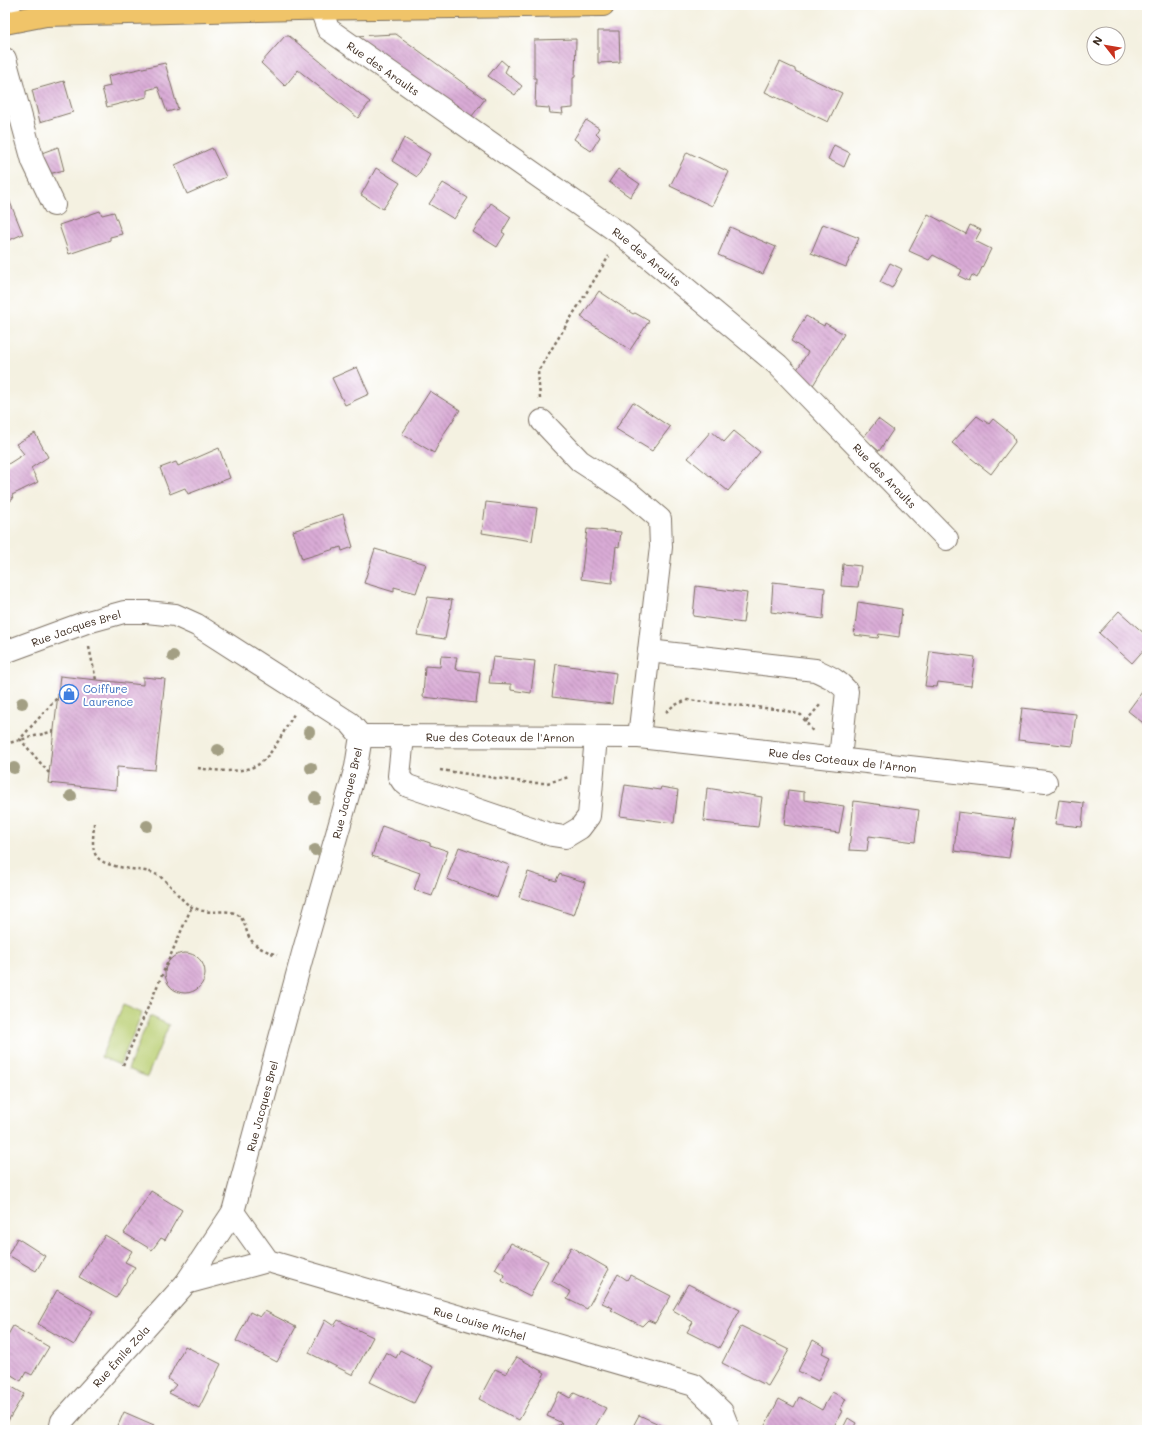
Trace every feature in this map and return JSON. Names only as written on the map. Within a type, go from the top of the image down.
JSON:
[{"type":"main road","points":[[5,23],[46,15],[295,7],[321,9],[603,5]]},
{"type":"street","points":[[5,12],[10,5]]},
{"type":"street","name":"Rue des Araults","points":[[321,9],[328,29],[622,235],[778,365],[947,539]]},
{"type":"street","points":[[5,59],[33,161],[54,205]]},
{"type":"street","points":[[542,421],[580,461],[632,495],[660,519],[661,547],[640,727]]},
{"type":"street","name":"Rue Jacques Brel","points":[[5,652],[84,623],[124,612],[147,612],[175,615],[197,625],[350,723],[361,736],[356,767],[303,953],[233,1212]]},
{"type":"street","points":[[649,651],[816,670],[830,676],[839,682],[847,691],[840,759]]},
{"type":"street","name":"Rue des Coteaux de l'Arnon","points":[[361,736],[596,737],[640,727],[818,757],[1046,782]]},
{"type":"street","points":[[402,737],[399,776],[408,786],[552,835],[565,837],[580,828],[588,816],[596,737]]},
{"type":"street","points":[[186,1283],[268,1262],[233,1212]]},
{"type":"street","name":"Rue Émile Zola","points":[[59,1427],[186,1283],[233,1212]]},
{"type":"street","name":"Rue Louise Michel","points":[[268,1262],[694,1385],[722,1412],[729,1430]]},
{"type":"path","points":[[542,421],[538,371],[622,235]]},
{"type":"path","points":[[84,623],[96,680]]},
{"type":"path","points":[[198,768],[216,771],[246,769],[258,765],[267,757],[306,696]]},
{"type":"path","points":[[20,739],[57,698]]},
{"type":"path","points":[[640,727],[658,718],[673,706],[687,700],[784,710],[801,715],[812,728],[818,741],[818,757]]},
{"type":"path","points":[[5,744],[54,731]]},
{"type":"path","points":[[20,739],[49,773]]},
{"type":"path","points":[[400,763],[536,783],[547,783],[593,770]]},
{"type":"path","points":[[94,823],[93,848],[98,858],[106,864],[153,873],[167,882],[192,906],[202,911],[235,913],[245,923],[250,940],[269,953],[280,956],[303,953]]},
{"type":"path","points":[[123,1065],[192,906]]},
{"type":"green space","points":[[123,1005],[142,1013],[120,1065],[101,1057]]},
{"type":"green space","points":[[150,1016],[169,1025],[147,1077],[128,1069]]},
{"type":"building","points":[[598,31],[619,31],[620,62],[598,63]]},
{"type":"building","points":[[396,34],[485,99],[469,120],[355,36]]},
{"type":"building","points":[[285,36],[289,36],[370,102],[358,118],[298,70],[285,86],[261,63]]},
{"type":"building","points":[[576,39],[575,77],[573,78],[573,108],[562,109],[563,114],[550,113],[549,108],[535,107],[536,78],[534,78],[534,40]]},
{"type":"building","points":[[501,60],[508,66],[505,72],[522,86],[515,95],[488,76]]},
{"type":"building","points":[[780,62],[795,69],[795,71],[842,93],[828,122],[765,92]]},
{"type":"building","points":[[165,63],[178,109],[167,112],[158,87],[147,90],[147,97],[107,107],[102,88],[110,86],[108,76]]},
{"type":"building","points":[[64,81],[73,112],[40,122],[32,90]]},
{"type":"building","points":[[586,120],[599,128],[596,133],[600,137],[591,151],[574,139]]},
{"type":"building","points":[[404,138],[430,154],[417,177],[392,161]]},
{"type":"building","points":[[834,145],[850,153],[844,167],[828,159]]},
{"type":"building","points":[[58,147],[64,170],[45,175],[39,154]]},
{"type":"building","points":[[212,148],[226,177],[187,194],[175,165]]},
{"type":"building","points":[[687,152],[729,172],[712,206],[670,186]]},
{"type":"building","points":[[376,168],[400,183],[383,209],[361,195]]},
{"type":"building","points":[[618,169],[640,184],[630,197],[609,182]]},
{"type":"building","points":[[443,183],[468,198],[454,219],[429,204]]},
{"type":"building","points":[[5,190],[23,234],[5,242]]},
{"type":"building","points":[[491,203],[511,217],[502,232],[505,234],[497,247],[473,232]]},
{"type":"building","points":[[100,211],[102,215],[114,212],[122,234],[110,237],[110,240],[69,254],[59,225]]},
{"type":"building","points":[[928,214],[966,234],[970,225],[981,230],[975,241],[991,249],[977,278],[972,275],[969,281],[959,276],[962,270],[933,255],[929,260],[909,251]]},
{"type":"building","points":[[823,224],[859,238],[846,267],[811,253]]},
{"type":"building","points":[[730,227],[776,247],[763,274],[718,255]]},
{"type":"building","points":[[890,263],[902,269],[892,288],[880,282]]},
{"type":"building","points":[[599,291],[633,314],[635,313],[649,321],[630,350],[581,317]]},
{"type":"building","points":[[806,316],[824,326],[825,323],[844,334],[812,387],[793,376],[808,352],[791,341]]},
{"type":"building","points":[[357,367],[369,394],[345,405],[332,378]]},
{"type":"building","points":[[430,391],[460,410],[445,432],[434,453],[402,434]]},
{"type":"building","points":[[633,402],[670,427],[652,451],[616,429]]},
{"type":"building","points":[[977,416],[989,424],[993,419],[1013,435],[1015,442],[991,474],[952,443]]},
{"type":"building","points":[[878,419],[893,430],[879,451],[863,438]]},
{"type":"building","points":[[711,431],[724,442],[734,431],[760,452],[728,491],[688,458]]},
{"type":"building","points":[[35,433],[48,457],[31,468],[38,482],[12,495],[13,499],[5,504],[5,466],[24,454],[16,444]]},
{"type":"building","points":[[219,448],[230,478],[188,494],[185,488],[170,494],[160,468],[176,462],[178,466]]},
{"type":"building","points":[[486,502],[537,508],[532,541],[482,533]]},
{"type":"building","points":[[343,514],[353,547],[342,551],[341,547],[302,559],[293,531]]},
{"type":"building","points":[[587,529],[621,532],[619,547],[616,546],[612,583],[581,579]]},
{"type":"building","points":[[375,549],[426,564],[416,593],[394,587],[394,592],[364,583]]},
{"type":"building","points":[[843,564],[861,566],[858,587],[841,586]]},
{"type":"building","points":[[773,582],[825,588],[823,619],[771,612]]},
{"type":"building","points":[[696,586],[747,593],[743,623],[693,616]]},
{"type":"building","points":[[428,597],[452,600],[445,639],[417,635]]},
{"type":"building","points":[[858,602],[902,609],[899,637],[879,634],[878,638],[854,635]]},
{"type":"building","points":[[1119,611],[1147,636],[1147,646],[1132,663],[1099,633]]},
{"type":"building","points":[[930,651],[975,657],[971,686],[938,682],[937,687],[925,686]]},
{"type":"building","points":[[441,656],[457,657],[455,669],[480,672],[476,703],[423,697],[425,666],[440,667]]},
{"type":"building","points":[[493,657],[535,661],[531,693],[511,690],[511,684],[489,683]]},
{"type":"building","points":[[556,664],[616,673],[612,704],[552,697]]},
{"type":"building","points":[[60,676],[143,685],[143,677],[165,679],[155,770],[117,767],[116,790],[48,783]]},
{"type":"building","points":[[1142,692],[1147,696],[1147,726],[1128,711]]},
{"type":"building","points":[[1022,708],[1076,714],[1072,746],[1018,740]]},
{"type":"building","points":[[625,785],[660,790],[661,787],[678,790],[674,823],[620,816]]},
{"type":"building","points":[[707,788],[762,797],[758,827],[704,821]]},
{"type":"building","points":[[788,790],[804,792],[804,800],[844,806],[839,833],[784,825]]},
{"type":"building","points":[[1059,800],[1084,803],[1082,827],[1055,824]]},
{"type":"building","points":[[854,801],[919,810],[915,842],[869,836],[867,851],[849,850]]},
{"type":"building","points":[[958,812],[1015,819],[1009,858],[954,851]]},
{"type":"building","points":[[382,826],[448,851],[432,896],[414,890],[420,873],[372,856]]},
{"type":"building","points":[[459,847],[509,865],[497,898],[447,879]]},
{"type":"building","points":[[528,872],[556,881],[559,874],[585,882],[574,915],[519,897]]},
{"type":"building","points":[[185,953],[196,956],[202,962],[205,973],[202,984],[196,990],[185,993],[174,990],[168,984],[165,973],[168,962],[174,956]]},
{"type":"building","points":[[151,1191],[182,1210],[165,1240],[161,1238],[152,1250],[124,1233]]},
{"type":"building","points":[[105,1235],[132,1251],[125,1262],[135,1267],[116,1298],[79,1277]]},
{"type":"building","points":[[17,1238],[45,1256],[36,1271],[8,1255]]},
{"type":"building","points":[[511,1243],[548,1261],[530,1296],[502,1281],[504,1275],[495,1269]]},
{"type":"building","points":[[571,1247],[609,1269],[587,1309],[567,1299],[571,1292],[552,1281]]},
{"type":"building","points":[[618,1274],[627,1280],[630,1275],[671,1296],[655,1323],[648,1320],[642,1326],[611,1310],[613,1308],[602,1303]]},
{"type":"building","points":[[688,1284],[740,1310],[719,1348],[687,1332],[693,1322],[673,1310]]},
{"type":"building","points":[[57,1290],[93,1311],[74,1345],[38,1324]]},
{"type":"building","points":[[265,1311],[296,1327],[277,1362],[236,1341],[250,1312],[260,1317]]},
{"type":"building","points":[[325,1320],[334,1326],[338,1320],[373,1337],[353,1375],[309,1353]]},
{"type":"building","points":[[13,1326],[49,1347],[32,1375],[26,1372],[21,1381],[5,1371],[5,1340]]},
{"type":"building","points":[[741,1326],[789,1350],[768,1386],[722,1363]]},
{"type":"building","points":[[813,1340],[825,1347],[822,1353],[830,1357],[818,1381],[798,1371]]},
{"type":"building","points":[[185,1346],[221,1364],[199,1408],[169,1393],[176,1385],[168,1379]]},
{"type":"building","points":[[400,1350],[433,1367],[414,1403],[370,1382],[386,1352],[396,1358]]},
{"type":"building","points":[[517,1357],[545,1373],[519,1420],[479,1399],[495,1369],[506,1374]]},
{"type":"building","points":[[5,1383],[24,1394],[5,1426]]},
{"type":"building","points":[[559,1392],[570,1398],[574,1393],[606,1408],[593,1430],[556,1430],[557,1426],[562,1423],[547,1416]]},
{"type":"building","points":[[832,1392],[846,1399],[840,1410],[842,1411],[832,1430],[763,1429],[779,1399],[794,1407],[799,1397],[822,1410]]},
{"type":"building","points":[[124,1412],[154,1425],[151,1430],[116,1430]]},
{"type":"building","points":[[639,1415],[672,1430],[631,1430]]},
{"type":"building","points":[[848,1418],[856,1423],[852,1430],[842,1430]]},
{"type":"place","name":"Coiffure Laurence","points":[[69,694]]}]
